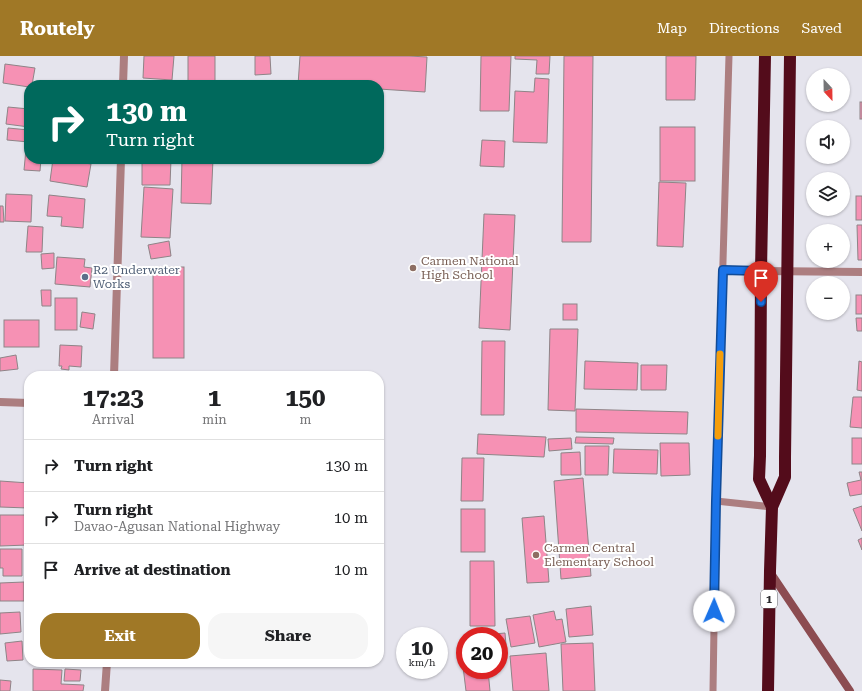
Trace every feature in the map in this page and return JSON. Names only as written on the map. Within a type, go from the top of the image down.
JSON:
[{"type":"highway","name":"1","points":[[765,56],[759,479],[772,507]]},
{"type":"highway","name":"1","points":[[768,691],[772,507],[786,477],[790,56]]},
{"type":"main road","points":[[770,571],[850,691]]},
{"type":"street","points":[[123,80],[124,56]]},
{"type":"street","points":[[114,371],[121,164]]},
{"type":"street","points":[[761,271],[862,272]]},
{"type":"street","points":[[0,402],[24,402]]},
{"type":"street","points":[[105,691],[107,667]]},
{"type":"lane","points":[[713,691],[716,501],[729,56]]},
{"type":"lane","points":[[723,270],[761,271]]},
{"type":"lane","points":[[716,501],[772,507]]},
{"type":"building","points":[[144,56],[174,56],[172,80],[143,78]]},
{"type":"building","points":[[188,56],[215,56],[215,80],[188,80]]},
{"type":"building","points":[[255,56],[270,56],[271,74],[255,75]]},
{"type":"building","points":[[300,56],[427,57],[425,92],[384,89],[384,80],[298,80]]},
{"type":"building","points":[[481,56],[511,56],[509,111],[480,111]]},
{"type":"building","points":[[515,56],[550,56],[549,74],[536,74],[537,60],[515,59]]},
{"type":"building","points":[[564,56],[593,56],[591,242],[562,242]]},
{"type":"building","points":[[666,56],[696,56],[695,100],[666,100]]},
{"type":"building","points":[[5,64],[35,68],[33,80],[24,80],[24,86],[3,83]]},
{"type":"building","points":[[535,78],[549,79],[547,143],[513,142],[515,91],[534,92]]},
{"type":"building","points":[[860,102],[862,102],[862,119],[860,119]]},
{"type":"building","points":[[8,107],[24,109],[24,126],[6,124]]},
{"type":"building","points":[[660,127],[695,127],[695,181],[660,181]]},
{"type":"building","points":[[8,128],[24,130],[24,142],[7,140]]},
{"type":"building","points":[[482,140],[505,141],[504,167],[480,166]]},
{"type":"building","points":[[25,164],[41,164],[40,171],[24,170]]},
{"type":"building","points":[[52,164],[91,164],[87,187],[50,181]]},
{"type":"building","points":[[142,164],[171,164],[170,185],[142,185]]},
{"type":"building","points":[[182,164],[213,164],[211,204],[181,203]]},
{"type":"building","points":[[659,182],[686,183],[683,247],[657,246]]},
{"type":"building","points":[[144,187],[173,189],[170,238],[141,237]]},
{"type":"building","points":[[6,194],[32,195],[31,222],[5,221]]},
{"type":"building","points":[[49,195],[85,199],[83,228],[61,226],[62,217],[47,216]]},
{"type":"building","points":[[856,196],[862,196],[862,220],[856,220]]},
{"type":"building","points":[[0,206],[3,206],[4,222],[0,222]]},
{"type":"building","points":[[484,214],[515,215],[510,330],[479,328]]},
{"type":"building","points":[[857,225],[862,225],[862,260],[858,260]]},
{"type":"building","points":[[28,226],[43,227],[42,252],[26,252]]},
{"type":"building","points":[[169,241],[171,256],[151,259],[148,245]]},
{"type":"building","points":[[54,253],[54,268],[42,269],[41,254]]},
{"type":"building","points":[[57,257],[85,259],[84,267],[92,268],[90,287],[55,284]]},
{"type":"building","points":[[153,267],[184,267],[184,358],[153,358]]},
{"type":"building","points":[[41,290],[51,290],[51,306],[42,306]]},
{"type":"building","points":[[856,295],[862,295],[862,314],[856,314]]},
{"type":"building","points":[[55,298],[77,298],[77,330],[55,330]]},
{"type":"building","points":[[563,304],[577,304],[577,320],[563,320]]},
{"type":"building","points":[[82,312],[95,314],[93,329],[80,327]]},
{"type":"building","points":[[856,318],[862,318],[862,331],[857,331]]},
{"type":"building","points":[[4,320],[39,320],[39,347],[4,347]]},
{"type":"building","points":[[550,329],[578,329],[575,411],[548,410]]},
{"type":"building","points":[[482,341],[505,341],[504,415],[481,415]]},
{"type":"building","points":[[60,345],[82,346],[81,367],[69,366],[69,370],[61,369],[62,366],[59,366]]},
{"type":"building","points":[[16,355],[18,369],[0,371],[0,358]]},
{"type":"building","points":[[585,361],[638,363],[637,390],[584,389]]},
{"type":"building","points":[[859,361],[862,362],[862,391],[857,390]]},
{"type":"building","points":[[641,365],[667,365],[666,390],[641,390]]},
{"type":"building","points":[[853,397],[862,397],[862,428],[850,427]]},
{"type":"building","points":[[576,409],[688,412],[687,434],[576,432]]},
{"type":"building","points":[[478,434],[546,437],[544,457],[477,454]]},
{"type":"building","points":[[576,437],[614,438],[613,444],[575,443]]},
{"type":"building","points":[[571,438],[572,449],[549,451],[548,439]]},
{"type":"building","points":[[852,438],[862,438],[862,464],[852,464]]},
{"type":"building","points":[[660,443],[689,443],[690,475],[661,476]]},
{"type":"building","points":[[585,446],[609,446],[608,475],[585,475]]},
{"type":"building","points":[[614,449],[658,450],[657,474],[613,473]]},
{"type":"building","points":[[580,452],[581,475],[561,475],[561,453]]},
{"type":"building","points":[[462,458],[484,458],[483,501],[461,501]]},
{"type":"building","points":[[859,472],[862,472],[862,494],[850,496],[847,483],[861,480]]},
{"type":"building","points":[[583,478],[591,576],[561,579],[554,481]]},
{"type":"building","points":[[0,481],[24,483],[24,508],[0,507]]},
{"type":"building","points":[[862,506],[862,531],[853,509]]},
{"type":"building","points":[[461,509],[485,509],[485,552],[461,552]]},
{"type":"building","points":[[0,515],[24,515],[24,545],[0,546]]},
{"type":"building","points":[[544,516],[549,582],[527,583],[522,518]]},
{"type":"building","points":[[862,538],[862,550],[858,540]]},
{"type":"building","points":[[0,549],[22,549],[22,576],[3,576],[3,568],[0,568]]},
{"type":"building","points":[[470,561],[494,561],[495,626],[470,626]]},
{"type":"building","points":[[24,582],[24,601],[0,601],[0,583]]},
{"type":"building","points":[[591,606],[593,635],[569,637],[566,609]]},
{"type":"building","points":[[554,611],[556,620],[562,619],[566,642],[539,647],[533,615]]},
{"type":"building","points":[[20,612],[21,632],[0,634],[0,613]]},
{"type":"building","points":[[530,616],[535,643],[511,647],[506,619]]},
{"type":"building","points":[[22,641],[23,660],[7,661],[5,643]]},
{"type":"building","points":[[593,643],[595,691],[563,691],[561,644]]},
{"type":"building","points":[[546,653],[549,691],[513,691],[510,656]]},
{"type":"building","points":[[33,669],[62,670],[61,684],[84,685],[83,691],[33,691]]},
{"type":"building","points":[[65,669],[81,670],[80,681],[64,681]]},
{"type":"building","points":[[465,679],[489,679],[490,691],[466,691]]},
{"type":"building","points":[[0,680],[11,681],[10,691],[0,691]]},
{"type":"slow traffic","points":[[718,436],[720,354]]},
{"type":"place","name":"Carmen National High School","points":[[413,268]]},
{"type":"place","name":"R2 Underwater Works","points":[[85,277]]},
{"type":"place","name":"Carmen Central Elementary School","points":[[536,555]]},
{"type":"route","points":[[714,611],[723,270],[761,271],[761,302]]}]
